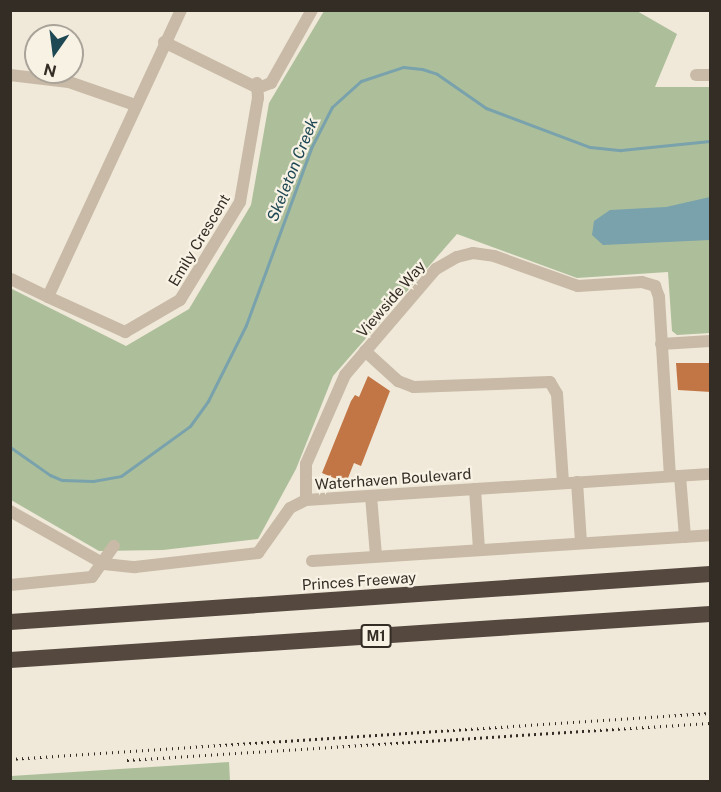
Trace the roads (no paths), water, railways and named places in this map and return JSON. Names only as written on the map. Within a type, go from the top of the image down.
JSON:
[{"type":"highway","name":"Princes Freeway","points":[[10,622],[711,574]]},
{"type":"highway","name":"M1","points":[[10,660],[711,614]]},
{"type":"street","points":[[48,297],[164,42],[181,10]]},
{"type":"street","points":[[164,42],[241,82],[257,86],[276,71],[312,10]]},
{"type":"street","points":[[10,75],[69,82],[135,105]]},
{"type":"street","points":[[696,75],[711,75]]},
{"type":"street","name":"Emily Crescent","points":[[11,279],[125,332],[180,300],[240,202],[257,86]]},
{"type":"street","name":"Viewside Way","points":[[306,500],[304,469],[341,382],[436,269],[457,256],[473,253],[494,256],[578,286],[651,284],[659,297],[675,476],[684,537]]},
{"type":"street","points":[[662,344],[711,341]]},
{"type":"street","points":[[365,351],[398,381],[414,387],[550,382],[558,394],[563,483]]},
{"type":"street","name":"Waterhaven Boulevard","points":[[10,511],[104,564],[155,566],[254,554],[266,546],[290,507],[306,500],[711,474]]},
{"type":"street","points":[[577,482],[581,543]]},
{"type":"street","points":[[475,489],[479,550]]},
{"type":"street","points":[[371,496],[376,555]]},
{"type":"street","points":[[312,561],[376,555],[711,535]]},
{"type":"street","points":[[10,585],[92,577],[104,564],[114,546]]},
{"type":"water","points":[[710,197],[710,240],[603,245],[592,235],[594,221],[610,210],[666,207]]},
{"type":"waterway","name":"Skeleton Creek","points":[[10,447],[50,475],[62,480],[93,481],[121,476],[190,426],[208,401],[246,325],[311,148],[332,107],[361,81],[403,67],[422,69],[437,74],[486,108],[590,147],[621,150],[710,141]]},
{"type":"railway","points":[[10,759],[710,713]]},
{"type":"railway","points":[[127,760],[710,723]]}]
